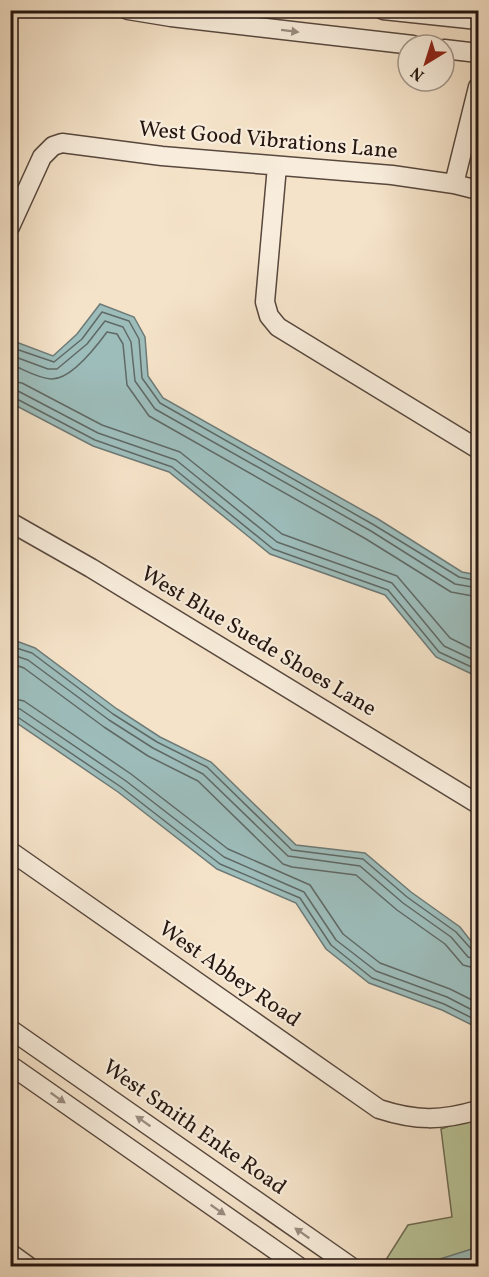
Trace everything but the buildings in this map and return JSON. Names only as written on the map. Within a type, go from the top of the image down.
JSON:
[{"type":"street","points":[[128,10],[179,14],[396,43]]},
{"type":"street","points":[[383,10],[478,21]]},
{"type":"street","points":[[456,50],[478,52]]},
{"type":"street","points":[[453,184],[478,87]]},
{"type":"street","name":"West Good Vibrations Lane","points":[[10,227],[42,157],[53,146],[62,143],[117,151],[392,175],[478,190]]},
{"type":"street","points":[[277,166],[265,302],[269,316],[278,327],[478,449]]},
{"type":"street","name":"West Blue Suede Shoes Lane","points":[[10,522],[101,574],[478,804]]},
{"type":"street","name":"West Abbey Road","points":[[10,851],[379,1109],[403,1117],[428,1120],[455,1117],[478,1110]]},
{"type":"street","name":"West Smith Enke Road","points":[[10,1029],[350,1266]]},
{"type":"street","points":[[10,1065],[298,1266]]},
{"type":"street","points":[[10,1253],[28,1266]]},
{"type":"green space","points":[[478,1116],[478,1266],[382,1266],[408,1225],[452,1217],[441,1129]]},
{"type":"water","points":[[100,304],[134,317],[145,337],[148,376],[163,398],[378,519],[462,572],[478,575],[478,677],[436,657],[385,595],[270,554],[169,472],[93,446],[11,403],[11,340],[53,356],[77,334]]},
{"type":"water","points":[[11,639],[35,648],[117,709],[160,737],[211,762],[296,845],[365,853],[411,892],[460,927],[478,950],[478,1028],[442,1010],[369,983],[326,949],[296,903],[217,869],[118,792],[11,719]]},
{"type":"water","points":[[478,1247],[478,1266],[443,1266],[440,1259]]}]
